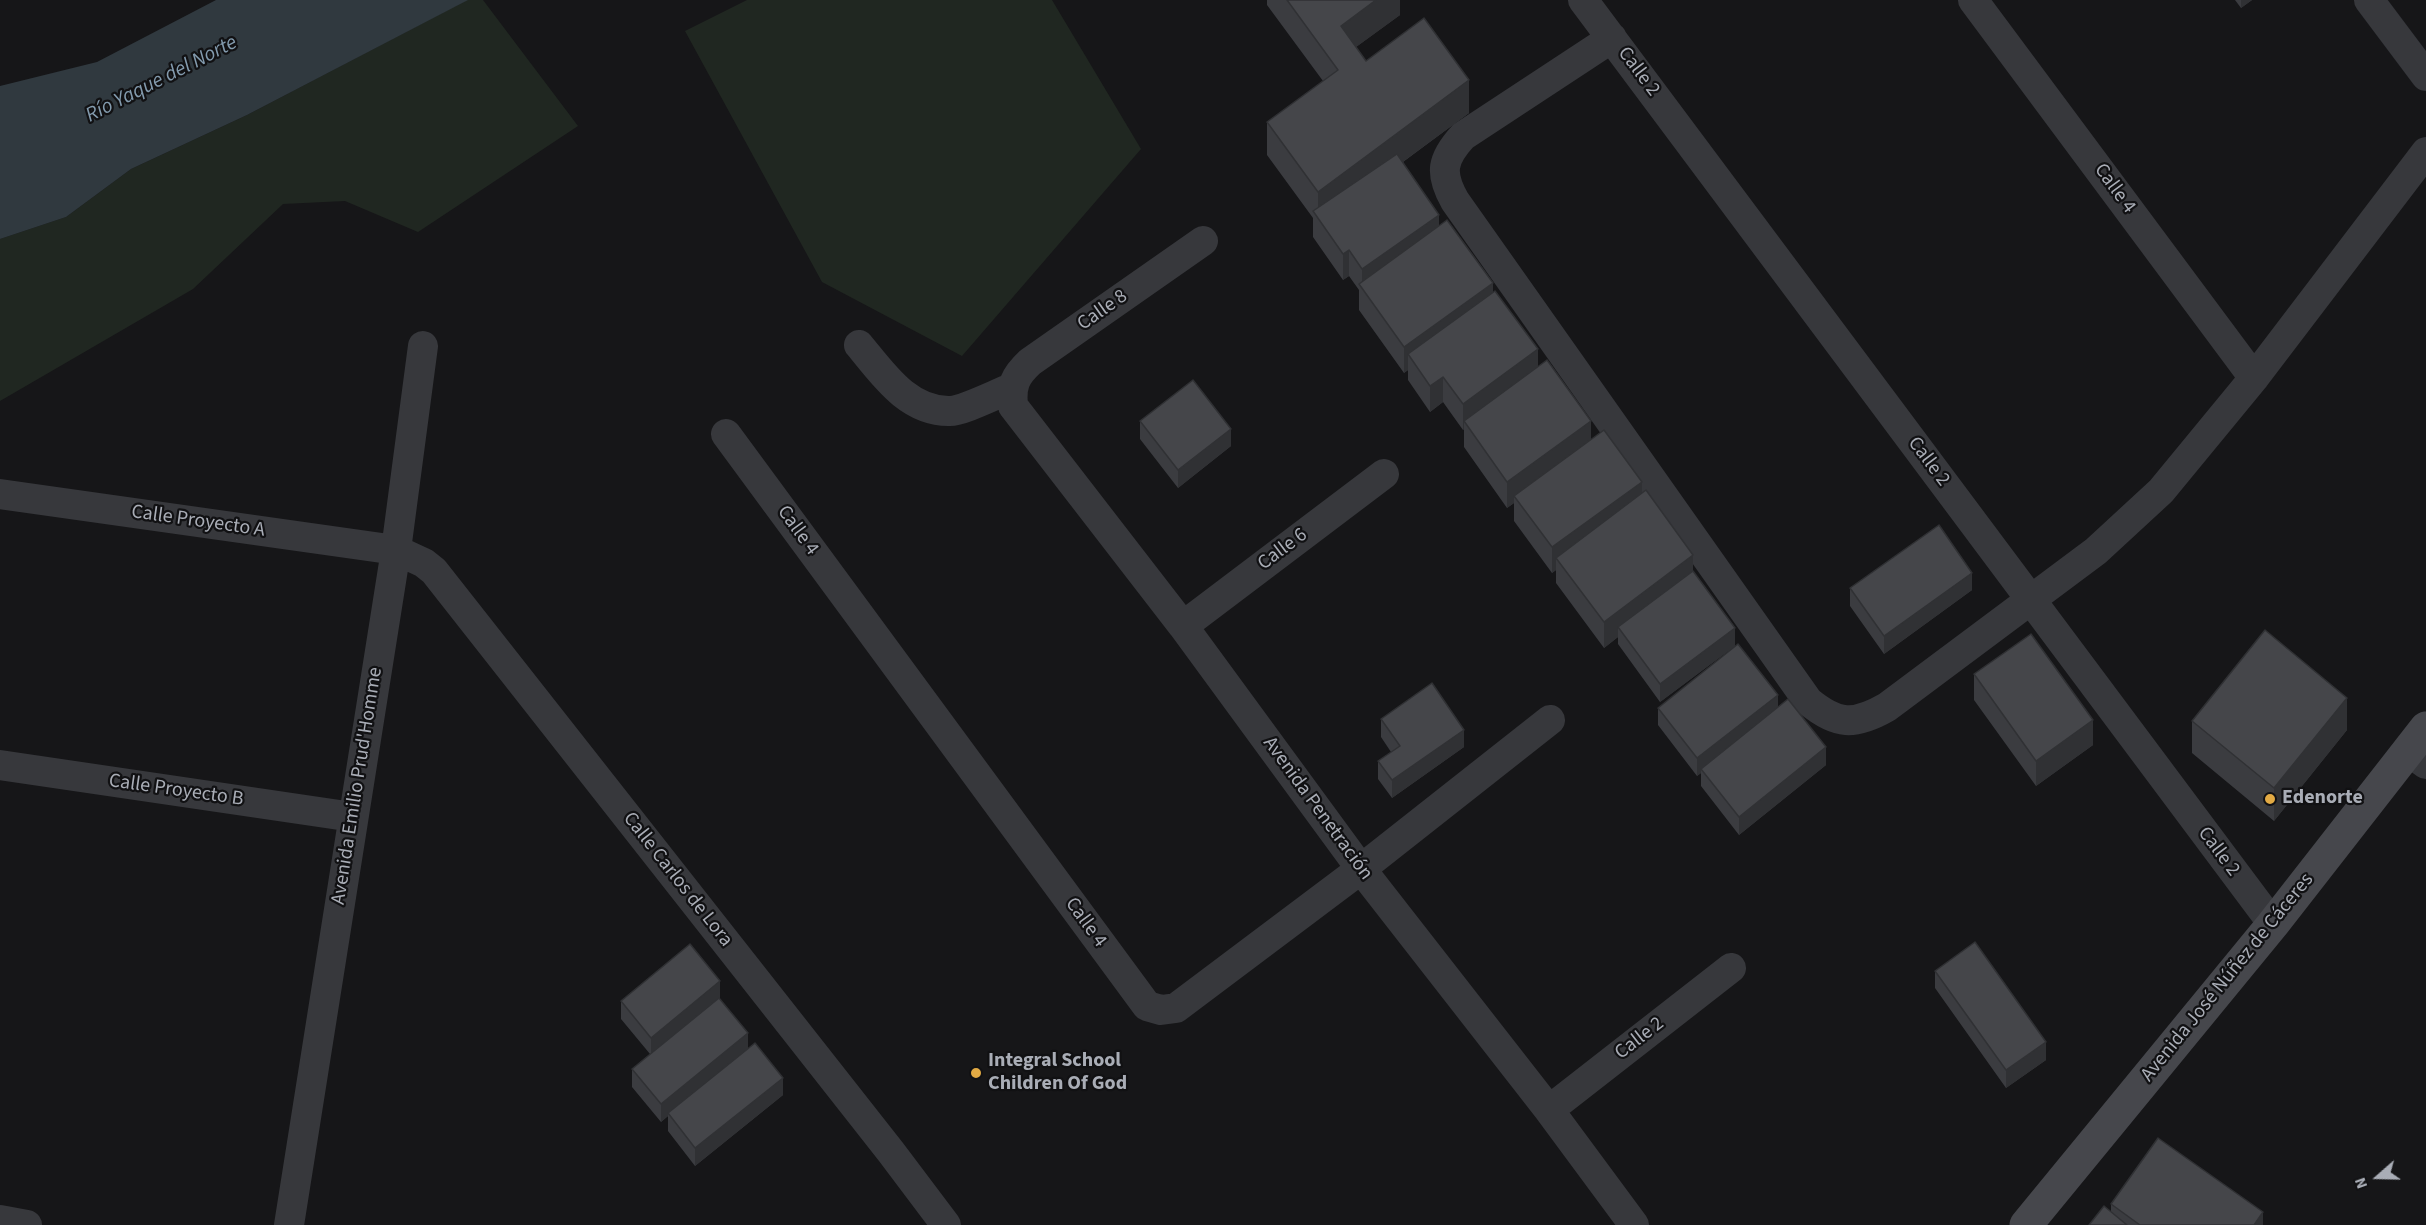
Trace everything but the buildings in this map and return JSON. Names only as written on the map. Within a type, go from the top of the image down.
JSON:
[{"type":"main road","name":"Avenida José Núñez de Cáceres","points":[[2026,1225],[2420,748]]},
{"type":"street","name":"Calle 2","points":[[1583,0],[2273,924]]},
{"type":"street","name":"Calle 4","points":[[1973,0],[2254,378]]},
{"type":"street","points":[[2369,0],[2426,76]]},
{"type":"street","points":[[1612,38],[1463,136],[1449,152],[1444,167],[1447,186],[1455,201],[1808,701],[1825,715],[1848,722],[1868,718],[1887,707],[2032,600],[2096,551],[2161,491],[2254,378],[2426,152]]},
{"type":"street","name":"Calle 8","points":[[1011,388],[1017,375],[1030,362],[1203,241]]},
{"type":"street","points":[[859,345],[892,385],[919,405],[952,411],[1011,388]]},
{"type":"street","name":"Avenida Emilio Prud'Homme","points":[[289,1225],[396,550],[423,346]]},
{"type":"street","name":"Avenida Penetración","points":[[1011,388],[1012,406],[1030,432],[1183,626],[1361,869],[1549,1110],[1634,1225]]},
{"type":"street","name":"Calle 4","points":[[726,434],[1147,1006],[1161,1010],[1176,1008],[1361,869],[1550,720]]},
{"type":"street","name":"Calle 6","points":[[1183,626],[1384,474]]},
{"type":"street","name":"Calle Proyecto A","points":[[0,494],[396,550]]},
{"type":"street","name":"Calle Carlos de Lora","points":[[396,550],[424,563],[434,571],[946,1225]]},
{"type":"street","name":"Calle Proyecto B","points":[[0,765],[353,817]]},
{"type":"street","name":"Calle 2","points":[[1549,1110],[1731,968]]},
{"type":"street","points":[[0,1220],[27,1225]]},
{"type":"shaded area","points":[[467,0],[483,0],[578,126],[418,232],[345,201],[283,204],[193,289],[0,401],[0,239],[66,217],[131,169],[247,115]]},
{"type":"shaded area","points":[[747,0],[1052,0],[1141,149],[962,356],[822,282],[685,31]]},
{"type":"water","name":"Río Yaque del Norte","points":[[216,0],[468,0],[247,115],[131,169],[66,217],[0,239],[0,86],[97,62]]},
{"type":"place","name":"Edenorte","points":[[2270,799]]},
{"type":"place","name":"Integral School Children Of God","points":[[976,1073]]}]
